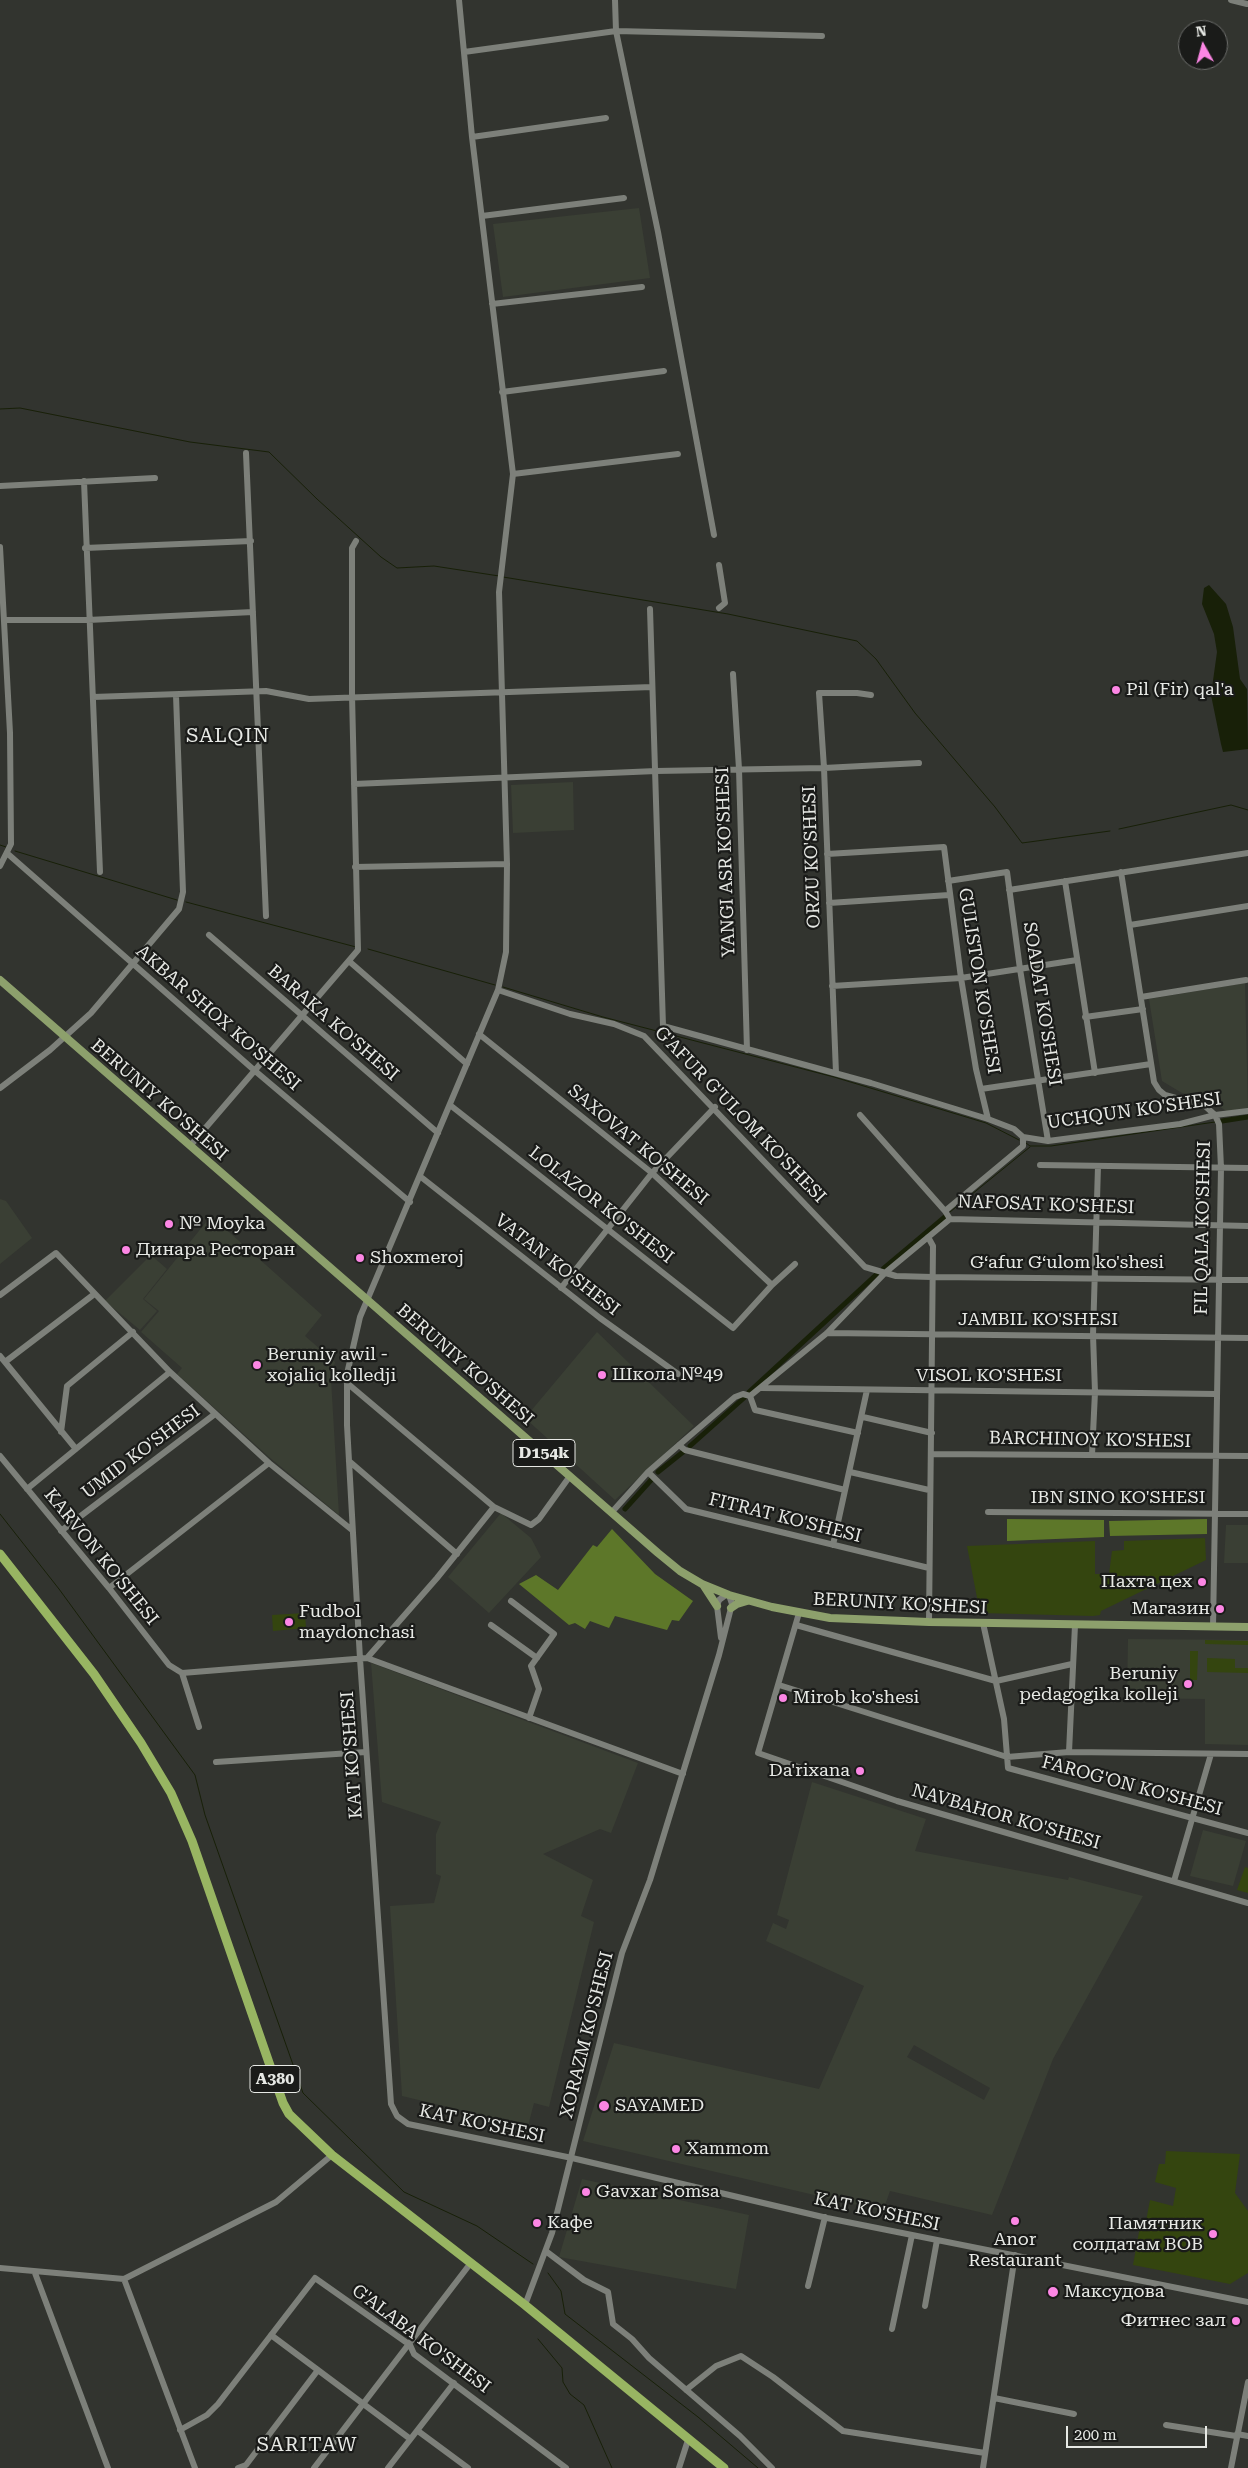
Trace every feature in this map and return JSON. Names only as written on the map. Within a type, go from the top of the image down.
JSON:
[{"type":"highway","name":"A380","points":[[0,1554],[94,1674],[171,1793],[192,1841],[282,2103],[299,2124],[332,2155],[470,2264],[525,2304],[724,2468]]},
{"type":"main road","name":"BERUNIY KO'SHESI","points":[[0,980],[366,1301],[680,1571],[702,1584],[748,1601],[830,1618],[983,1624],[1248,1627]]},
{"type":"main road","points":[[702,1584],[717,1606]]},
{"type":"main road","points":[[732,1608],[737,1604],[748,1601]]},
{"type":"street","name":"KAT KO'SHESI","points":[[459,0],[472,138],[513,474],[500,586],[507,864],[506,952],[498,990],[421,1177],[366,1301],[352,1348],[347,1383],[352,1530],[363,1659],[366,1752],[391,2104],[397,2116],[408,2124],[572,2158],[825,2217],[1248,2302]]},
{"type":"street","points":[[615,0],[616,31],[685,372],[714,535]]},
{"type":"street","points":[[1231,0],[1247,4]]},
{"type":"street","points":[[464,52],[616,31],[822,36]]},
{"type":"street","points":[[472,138],[606,118]]},
{"type":"street","points":[[482,216],[624,198]]},
{"type":"street","points":[[492,304],[642,287]]},
{"type":"street","points":[[502,392],[664,371]]},
{"type":"street","points":[[246,453],[266,916]]},
{"type":"street","points":[[513,474],[678,454]]},
{"type":"street","points":[[0,486],[155,478]]},
{"type":"street","points":[[84,481],[85,548],[100,872]]},
{"type":"street","points":[[85,548],[251,541]]},
{"type":"street","points":[[190,1146],[254,1070],[350,962],[358,950],[360,937],[355,867],[352,695],[352,548],[356,541]]},
{"type":"street","points":[[0,547],[10,742],[11,844],[8,854],[0,866]]},
{"type":"street","points":[[718,608],[726,603],[719,565]]},
{"type":"street","points":[[650,609],[663,1026],[747,1050],[836,1072],[988,1118],[1014,1130],[1023,1137],[1023,1146],[945,1211]]},
{"type":"street","points":[[5,620],[88,620],[254,612]]},
{"type":"street","name":"YANGI ASR KO'SHESI","points":[[733,674],[739,769],[747,1050]]},
{"type":"street","points":[[93,697],[266,691],[309,698],[352,695],[652,687]]},
{"type":"street","name":"ORZU KO'SHESI","points":[[836,1072],[824,768],[819,693],[872,695]]},
{"type":"street","points":[[0,1088],[65,1038],[92,1012],[179,909],[183,892],[176,695]]},
{"type":"street","points":[[354,784],[656,771],[919,764]]},
{"type":"street","name":"GULISTON KO'SHESI","points":[[827,854],[944,847],[961,978],[988,1118]]},
{"type":"street","points":[[1009,890],[1248,853]]},
{"type":"street","name":"AKBAR SHOX KO'SHESI","points":[[8,854],[254,1070],[410,1202]]},
{"type":"street","points":[[355,867],[507,864]]},
{"type":"street","name":"SOADAT KO'SHESI","points":[[948,881],[1007,872],[1020,969],[1048,1141]]},
{"type":"street","points":[[1121,872],[1154,1082],[1165,1095],[1205,1106],[1215,1115]]},
{"type":"street","points":[[1065,881],[1095,1073]]},
{"type":"street","points":[[829,903],[949,895]]},
{"type":"street","points":[[1130,925],[1248,906]]},
{"type":"street","name":"BARAKA KO'SHESI","points":[[209,935],[301,1017],[438,1133]]},
{"type":"street","points":[[832,986],[961,978],[1077,960]]},
{"type":"street","points":[[350,962],[467,1064]]},
{"type":"street","points":[[1141,997],[1246,980]]},
{"type":"street","name":"G'AFUR G'ULOM KO'SHESI","points":[[498,990],[570,1014],[614,1024],[644,1036],[715,1107],[865,1267],[886,1272]]},
{"type":"street","points":[[1085,1017],[1143,1009]]},
{"type":"street","name":"SAXOVAT KO'SHESI","points":[[479,1034],[652,1172],[772,1285]]},
{"type":"street","points":[[981,1089],[1151,1064]]},
{"type":"street","name":"LOLAZOR KO'SHESI","points":[[450,1105],[733,1328],[772,1285]]},
{"type":"street","points":[[561,1288],[652,1172],[715,1107]]},
{"type":"street","name":"UCHQUN KO'SHESI","points":[[1023,1137],[1048,1141],[1180,1124],[1215,1115],[1248,1111]]},
{"type":"street","name":"NAFOSAT KO'SHESI","points":[[860,1115],[950,1219],[1248,1226]]},
{"type":"street","name":"FIL QALA KO'SHESI","points":[[1213,1627],[1216,1338],[1221,1168],[1218,1124],[1215,1115]]},
{"type":"street","points":[[1040,1165],[1248,1168]]},
{"type":"street","points":[[1092,1454],[1095,1392],[1094,1335],[1098,1166]]},
{"type":"street","name":"VATAN KO'SHESI","points":[[421,1177],[561,1288],[678,1374]]},
{"type":"street","points":[[750,1396],[827,1333],[886,1272],[950,1219]]},
{"type":"street","points":[[928,1237],[933,1246],[930,1334],[932,1433],[929,1490],[929,1622]]},
{"type":"street","points":[[0,1295],[56,1253],[170,1372],[269,1463],[352,1530]]},
{"type":"street","points":[[772,1285],[795,1264]]},
{"type":"street","name":"Gʻafur Gʻulom ko'shesi","points":[[886,1272],[896,1276],[932,1277],[1095,1277],[1248,1280]]},
{"type":"street","points":[[76,1449],[2,1359],[94,1294]]},
{"type":"street","points":[[61,1432],[67,1386],[133,1332]]},
{"type":"street","name":"JAMBIL KO'SHESI","points":[[827,1333],[1248,1338]]},
{"type":"street","points":[[27,1489],[170,1372]]},
{"type":"street","points":[[347,1383],[494,1507],[531,1525],[539,1519],[570,1476]]},
{"type":"street","name":"VISOL KO'SHESI","points":[[761,1388],[1216,1394]]},
{"type":"street","points":[[833,1545],[863,1417],[867,1390]]},
{"type":"street","points":[[612,1512],[648,1472],[735,1397],[743,1394],[750,1396]]},
{"type":"street","points":[[750,1396],[756,1410],[858,1433]]},
{"type":"street","name":"UMID KO'SHESI","points":[[61,1531],[216,1414]]},
{"type":"street","points":[[863,1417],[932,1433]]},
{"type":"street","points":[[679,1445],[686,1450],[845,1490]]},
{"type":"street","name":"BARCHINOY KO'SHESI","points":[[931,1454],[1248,1456]]},
{"type":"street","name":"KARVON KO'SHESI","points":[[0,1456],[109,1588],[169,1665],[182,1673]]},
{"type":"street","points":[[349,1461],[457,1554]]},
{"type":"street","points":[[109,1588],[269,1463]]},
{"type":"street","name":"FITRAT KO'SHESI","points":[[648,1472],[686,1509],[929,1568]]},
{"type":"street","points":[[850,1472],[929,1490]]},
{"type":"street","points":[[363,1659],[457,1554],[494,1507]]},
{"type":"street","name":"IBN SINO KO'SHESI","points":[[988,1512],[1248,1514]]},
{"type":"street","points":[[728,1595],[732,1608],[721,1642],[717,1606],[728,1595]]},
{"type":"street","points":[[511,1601],[554,1634],[531,1666],[539,1689],[529,1718]]},
{"type":"street","points":[[799,1613],[779,1685],[1007,1758],[1068,1752],[1248,1754]]},
{"type":"street","points":[[983,1624],[1004,1719],[1007,1758]]},
{"type":"street","points":[[491,1625],[537,1658]]},
{"type":"street","points":[[796,1625],[996,1681],[1072,1664]]},
{"type":"street","points":[[1068,1752],[1075,1625]]},
{"type":"street","name":"XORAZM KO'SHESI","points":[[525,2304],[546,2252],[572,2158],[622,1953],[650,1880],[719,1656],[721,1642]]},
{"type":"street","points":[[199,1728],[182,1673],[363,1659],[683,1774]]},
{"type":"street","name":"NAVBAHOR KO'SHESI","points":[[779,1685],[758,1753],[898,1801],[1248,1903]]},
{"type":"street","points":[[216,1762],[366,1752]]},
{"type":"street","points":[[1174,1881],[1211,1754]]},
{"type":"street","name":"FAROG'ON KO'SHESI","points":[[1007,1758],[1008,1768],[1248,1833]]},
{"type":"street","points":[[0,2268],[35,2273],[124,2279],[276,2202],[332,2155]]},
{"type":"street","points":[[808,2286],[825,2217]]},
{"type":"street","points":[[892,2330],[912,2235]]},
{"type":"street","points":[[926,2306],[937,2240]]},
{"type":"street","points":[[546,2252],[584,2280],[608,2292],[613,2324],[632,2338],[649,2358],[740,2436],[772,2468]]},
{"type":"street","points":[[983,2468],[1015,2255]]},
{"type":"street","points":[[314,2468],[410,2346],[470,2264]]},
{"type":"street","points":[[35,2273],[108,2468]]},
{"type":"street","name":"G'ALABA KO'SHESI","points":[[180,2430],[212,2409],[315,2278],[410,2346],[414,2354],[454,2382],[566,2468]]},
{"type":"street","points":[[124,2279],[195,2468]]},
{"type":"street","points":[[271,2335],[410,2438]]},
{"type":"street","points":[[686,2390],[716,2366],[740,2356],[773,2377],[842,2430],[985,2453]]},
{"type":"street","points":[[238,2468],[246,2465],[318,2370]]},
{"type":"street","points":[[388,2468],[454,2382]]},
{"type":"street","points":[[1230,2468],[1248,2382]]},
{"type":"street","points":[[994,2398],[1074,2414]]},
{"type":"street","points":[[1166,2425],[1248,2436]]},
{"type":"street","points":[[418,2431],[468,2468]]},
{"type":"street","points":[[679,2468],[688,2440]]},
{"type":"shaded area","points":[[639,208],[650,278],[503,297],[493,224]]},
{"type":"shaded area","points":[[1209,585],[1226,604],[1233,627],[1240,679],[1247,689],[1248,749],[1223,752],[1221,744],[1211,695],[1217,652],[1214,634],[1202,604],[1204,588]]},
{"type":"shaded area","points":[[573,782],[574,830],[513,833],[511,785]]},
{"type":"shaded area","points":[[1245,983],[1248,1110],[1228,1112],[1209,1100],[1182,1093],[1162,1081],[1149,999]]},
{"type":"shaded area","points":[[0,1199],[6,1201],[32,1238],[0,1264]]},
{"type":"shaded area","name":"Beruniy awil - xojaliq kolledji","points":[[211,1216],[322,1315],[305,1336],[335,1362],[331,1379],[339,1515],[269,1457],[177,1374],[182,1368],[141,1332],[159,1311],[144,1299]]},
{"type":"shaded area","points":[[151,1255],[167,1269],[143,1299],[157,1311],[140,1330],[105,1301]]},
{"type":"shaded area","name":"Школа №49","points":[[597,1332],[694,1426],[615,1500],[525,1418]]},
{"type":"shaded area","points":[[501,1513],[531,1538],[541,1557],[489,1613],[448,1577]]},
{"type":"shaded area","points":[[1226,1525],[1248,1525],[1248,1563],[1224,1563]]},
{"type":"shaded area","name":"Beruniy pedagogika kolleji","points":[[1128,1639],[1248,1640],[1248,1745],[1205,1744],[1205,1699],[1127,1698]]},
{"type":"shaded area","points":[[371,1663],[638,1763],[611,1833],[600,1829],[543,1854],[593,1880],[581,1916],[594,1922],[549,2107],[534,2103],[528,2126],[402,2096],[390,1906],[434,1903],[441,1876],[436,1874],[436,1834],[441,1822],[382,1802]]},
{"type":"shaded area","points":[[812,1782],[926,1819],[915,1851],[1068,1880],[1069,1877],[1143,1896],[1053,2059],[992,2215],[890,2191],[883,2211],[583,2141],[614,2043],[819,2089],[864,1986],[766,1941],[773,1923],[786,1929],[789,1920],[777,1915]],"holes":[[[914,2045],[990,2088],[984,2100],[907,2057]]]},
{"type":"shaded area","points":[[1203,1830],[1246,1841],[1233,1886],[1190,1876]]},
{"type":"shaded area","points":[[582,2179],[749,2215],[736,2289],[559,2257]]},
{"type":"green space","points":[[1007,1519],[1104,1520],[1104,1537],[1007,1541]]},
{"type":"green space","points":[[1207,1519],[1207,1534],[1110,1536],[1109,1521]]},
{"type":"green space","points":[[612,1529],[655,1574],[693,1601],[679,1621],[672,1620],[667,1630],[615,1616],[609,1628],[590,1621],[585,1629],[575,1623],[569,1625],[519,1584],[536,1575],[558,1590],[593,1545],[597,1547]]},
{"type":"green space","points":[[1205,1538],[1206,1560],[1101,1611],[1100,1615],[1093,1616],[980,1613],[967,1546],[1095,1541],[1095,1574],[1109,1574],[1112,1551],[1124,1550],[1124,1541]]},
{"type":"green space","name":"Fudbol maydonchasi","points":[[305,1613],[306,1628],[273,1631],[272,1615]]},
{"type":"green space","points":[[1205,1640],[1248,1641],[1248,1645],[1205,1644]]},
{"type":"green space","points":[[1190,1651],[1198,1651],[1197,1680],[1190,1680]]},
{"type":"green space","points":[[1207,1658],[1235,1659],[1235,1668],[1248,1668],[1248,1673],[1207,1672]]},
{"type":"green space","points":[[1245,1867],[1248,1868],[1248,1893],[1237,1890]]},
{"type":"green space","points":[[1166,2151],[1240,2154],[1235,2193],[1248,2211],[1248,2273],[1230,2284],[1133,2265],[1141,2221],[1146,2221],[1150,2200],[1173,2206],[1176,2188],[1155,2182],[1159,2164],[1165,2164]]},
{"type":"waterway","points":[[0,409],[20,408],[190,442],[269,452],[317,499],[381,557],[397,568],[434,566],[499,576]]},
{"type":"waterway","points":[[503,577],[728,614],[857,641],[876,659],[915,713],[995,807],[1022,843],[1110,831]]},
{"type":"waterway","points":[[1119,829],[1231,805],[1248,810]]},
{"type":"waterway","points":[[0,845],[6,847]]},
{"type":"waterway","points":[[15,851],[177,900]]},
{"type":"waterway","points":[[186,902],[356,947]]},
{"type":"waterway","points":[[368,949],[495,985]]},
{"type":"waterway","points":[[503,987],[603,1017],[834,1077],[986,1123],[1019,1140]]},
{"type":"waterway","points":[[1222,1121],[1248,1117]]},
{"type":"waterway","points":[[1026,1143],[1030,1146],[1051,1146],[1215,1122]]},
{"type":"waterway","points":[[950,1212],[1030,1147]]},
{"type":"waterway","points":[[883,1269],[946,1216]]},
{"type":"waterway","points":[[749,1392],[878,1273]]},
{"type":"waterway","points":[[690,1446],[745,1397]]},
{"type":"waterway","points":[[658,1472],[683,1452]]},
{"type":"waterway","points":[[625,1509],[652,1479]]},
{"type":"waterway","points":[[0,1514],[59,1589],[195,1775],[205,1815],[303,2093],[404,2192],[477,2226],[533,2264]]},
{"type":"waterway","points":[[548,2273],[561,2291],[565,2314],[698,2417],[758,2468]]},
{"type":"waterway","points":[[538,2339],[562,2368],[563,2382],[570,2394],[584,2405],[612,2468]]},
{"type":"place","name":"Pil (Fir) qal'a","points":[[1116,690]]},
{"type":"place","name":"№ Moyka","points":[[169,1224]]},
{"type":"place","name":"Динара Ресторан","points":[[126,1250]]},
{"type":"place","name":"Shoxmeroj","points":[[360,1258]]},
{"type":"place","name":"Beruniy awil - xojaliq kolledji","points":[[257,1365]]},
{"type":"place","name":"Школа №49","points":[[602,1375]]},
{"type":"place","name":"Пахта цех","points":[[1202,1582]]},
{"type":"place","name":"Магазин","points":[[1220,1609]]},
{"type":"place","name":"Fudbol maydonchasi","points":[[289,1622]]},
{"type":"place","name":"Beruniy pedagogika kolleji","points":[[1188,1684]]},
{"type":"place","name":"Mirob ko'shesi","points":[[783,1698]]},
{"type":"place","name":"Da'rixana","points":[[860,1771]]},
{"type":"place","name":"SAYAMED","points":[[604,2106]]},
{"type":"place","name":"Xammom","points":[[676,2149]]},
{"type":"place","name":"Gavxar Somsa","points":[[586,2192]]},
{"type":"place","name":"Anor Restaurant","points":[[1015,2221]]},
{"type":"place","name":"Кафе","points":[[537,2223]]},
{"type":"place","name":"Памятник солдатам ВОВ","points":[[1213,2234]]},
{"type":"place","name":"Максудова","points":[[1053,2292]]},
{"type":"place","name":"Фитнес зал","points":[[1236,2321]]},
{"type":"district","name":"SALQIN","points":[[228,736]]},
{"type":"district","name":"SARITAW","points":[[307,2445]]}]
